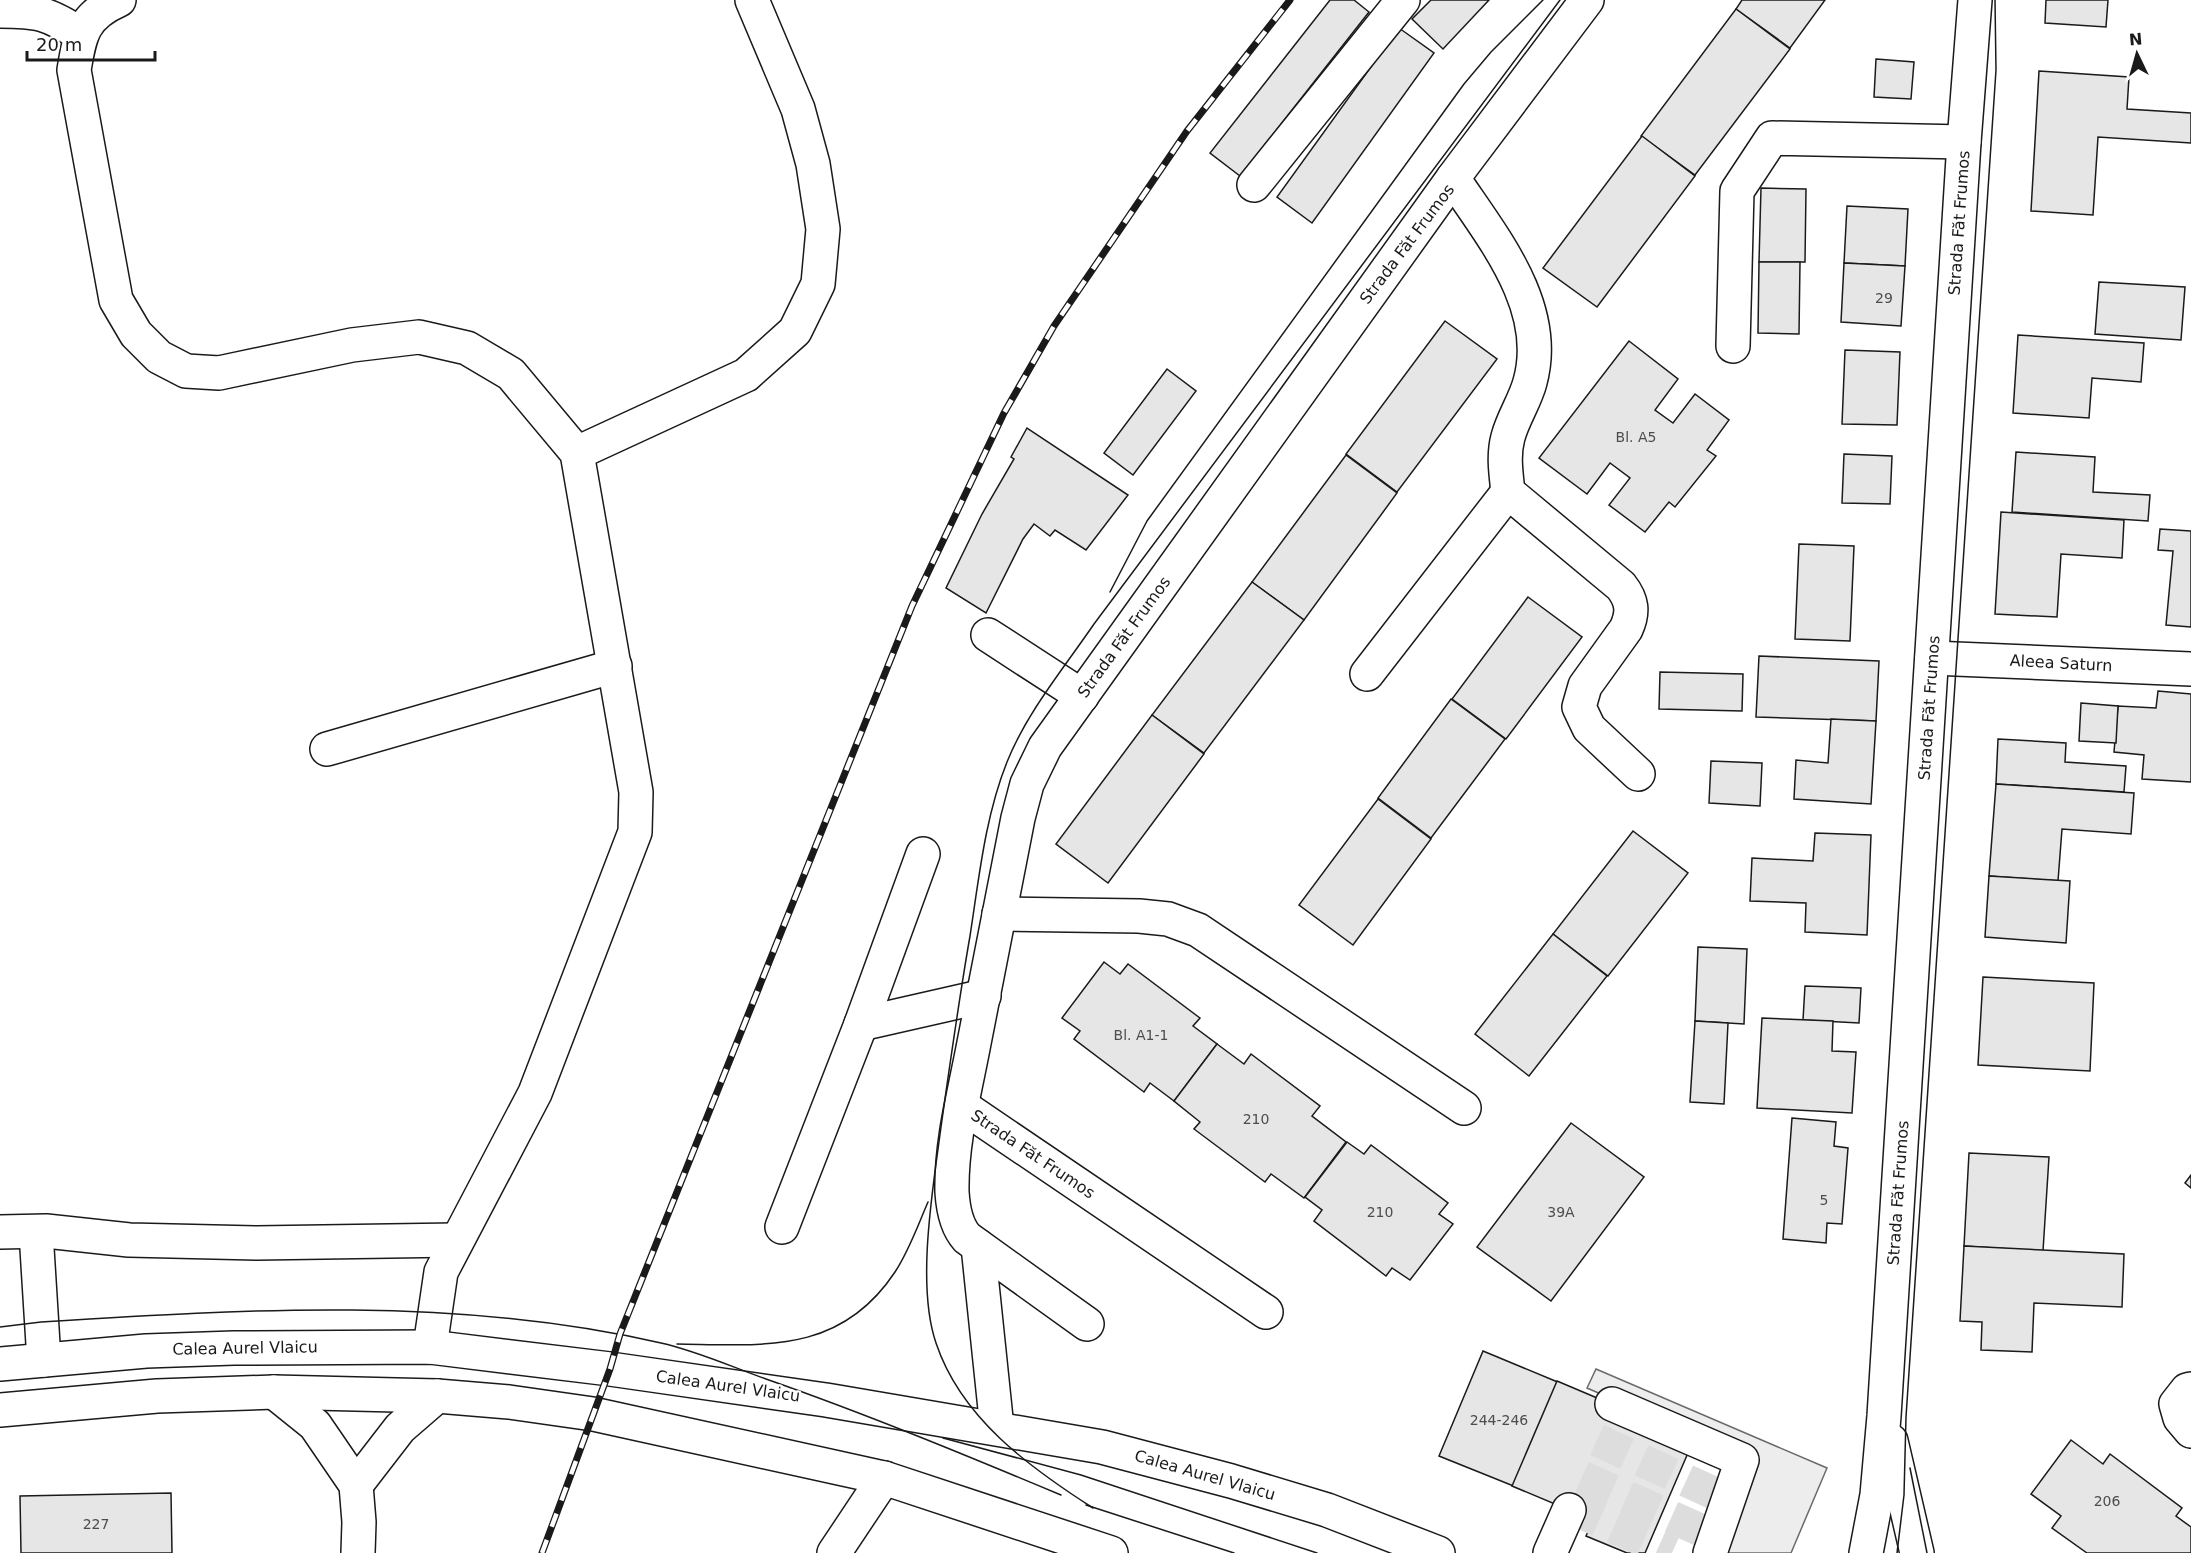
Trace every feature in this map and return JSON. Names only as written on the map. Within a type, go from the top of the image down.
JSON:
[{"type":"main road","points":[[119,0],[98,9],[80,34],[74,70],[116,300],[136,334],[159,357],[186,371],[219,374],[352,345],[419,337],[467,348],[511,374],[577,453],[636,792],[635,832],[535,1093],[441,1272],[430,1347]]},
{"type":"main road","points":[[577,453],[746,375],[795,331],[818,284],[823,229],[813,164],[798,109],[752,0]]},
{"type":"main road","points":[[1254,185],[1403,0]]},
{"type":"main road","points":[[1453,178],[1587,0]]},
{"type":"main road","name":"Strada Făt Frumos","points":[[1866,1553],[1876,1505],[1884,1416],[1964,142],[1975,0]]},
{"type":"main road","points":[[0,11],[32,11],[52,16],[80,34]]},
{"type":"main road","points":[[1733,346],[1737,191],[1772,138],[1964,142]]},
{"type":"main road","name":"Strada Făt Frumos","points":[[1266,1312],[962,1106],[1018,818],[1027,784],[1045,747],[1453,178],[1504,256],[1525,298],[1534,333],[1530,382],[1508,438],[1505,465],[1508,492]]},
{"type":"main road","points":[[1367,674],[1508,492],[1621,586],[1628,595],[1632,606],[1631,618],[1585,686],[1579,707],[1589,728],[1638,774]]},
{"type":"main road","points":[[988,635],[1082,696]]},
{"type":"main road","name":"Aleea Saturn","points":[[1932,658],[2191,669]]},
{"type":"main road","points":[[327,749],[615,666]]},
{"type":"main road","points":[[782,1227],[861,1024],[923,854]]},
{"type":"main road","points":[[999,914],[1139,916],[1168,919],[1198,930],[1464,1108]]},
{"type":"main road","points":[[861,1024],[984,996]]},
{"type":"main road","points":[[962,1106],[954,1155],[952,1193],[960,1231],[1087,1324]]},
{"type":"main road","points":[[0,1232],[36,1232],[129,1240],[256,1244],[456,1240]]},
{"type":"main road","points":[[36,1232],[44,1360]]},
{"type":"main road","points":[[978,1246],[998,1428]]},
{"type":"main road","name":"Calea Aurel Vlaicu","points":[[0,1364],[146,1351],[223,1348],[430,1347],[667,1377],[998,1428],[1102,1447],[1231,1481],[1327,1510],[1438,1553]]},
{"type":"main road","points":[[2191,1389],[2187,1390],[2176,1404],[2180,1418],[2191,1431]]},
{"type":"main road","points":[[274,1392],[315,1425],[356,1485],[359,1521],[358,1553]]},
{"type":"main road","points":[[0,1410],[157,1396],[274,1392],[437,1396],[509,1402],[593,1414],[884,1478],[1111,1553]]},
{"type":"main road","points":[[356,1485],[400,1428],[437,1396]]},
{"type":"main road","points":[[1612,1404],[1742,1460],[1710,1553]]},
{"type":"main road","name":"Strada Făt Frumos","points":[[1884,1416],[1917,1553]]},
{"type":"main road","points":[[834,1553],[884,1478]]},
{"type":"main road","points":[[1550,1553],[1569,1510]]},
{"type":"shaded area","points":[[1596,1369],[1827,1468],[1791,1553],[1717,1553],[1756,1461],[1587,1388]]},
{"type":"building","points":[[1330,0],[1354,0],[1369,12],[1240,176],[1210,153]]},
{"type":"building","points":[[1431,0],[1489,0],[1443,49],[1412,19]]},
{"type":"building","points":[[1742,0],[1825,0],[1790,48],[1736,9]]},
{"type":"building","points":[[2046,0],[2108,0],[2106,27],[2045,23]]},
{"type":"building","points":[[1736,9],[1790,49],[1695,175],[1641,136]]},
{"type":"building","points":[[1399,28],[1434,53],[1312,223],[1277,197]]},
{"type":"building","points":[[1876,59],[1914,62],[1911,99],[1874,97]]},
{"type":"building","points":[[2039,71],[2129,77],[2127,109],[2191,113],[2191,143],[2098,137],[2093,215],[2031,211]]},
{"type":"building","points":[[1642,136],[1695,176],[1597,307],[1543,268]]},
{"type":"building","points":[[1761,188],[1806,189],[1805,262],[1759,262]]},
{"type":"building","points":[[1847,206],[1908,209],[1905,266],[1844,263]]},
{"type":"building","points":[[1759,262],[1800,262],[1799,334],[1758,333]]},
{"type":"building","points":[[1844,263],[1905,266],[1901,326],[1841,322]]},
{"type":"building","points":[[2099,282],[2185,287],[2181,340],[2095,334]]},
{"type":"building","points":[[1445,321],[1497,359],[1397,492],[1346,454]]},
{"type":"building","points":[[2018,335],[2144,343],[2141,382],[2092,378],[2089,418],[2013,413]]},
{"type":"building","name":"Bl. A5","points":[[1629,341],[1678,379],[1655,410],[1673,423],[1695,394],[1729,420],[1707,450],[1716,456],[1675,507],[1669,502],[1645,532],[1609,505],[1630,478],[1610,463],[1587,494],[1539,458]]},
{"type":"building","points":[[1845,350],[1900,352],[1897,425],[1842,424]]},
{"type":"building","points":[[1167,369],[1196,391],[1133,475],[1104,453]]},
{"type":"building","points":[[1027,428],[1128,495],[1086,550],[1055,530],[1050,536],[1034,524],[1023,539],[986,613],[946,588],[982,514],[1014,459],[1011,457]]},
{"type":"building","points":[[2016,452],[2095,457],[2093,492],[2150,495],[2148,521],[2012,512]]},
{"type":"building","points":[[1844,454],[1892,456],[1890,504],[1842,503]]},
{"type":"building","points":[[1346,455],[1397,493],[1304,620],[1252,582]]},
{"type":"building","points":[[2001,512],[2124,520],[2122,558],[2061,554],[2057,617],[1995,614]]},
{"type":"building","points":[[2160,529],[2191,531],[2191,627],[2166,625],[2173,551],[2158,550]]},
{"type":"building","points":[[1799,544],[1854,546],[1850,641],[1795,639]]},
{"type":"building","points":[[1252,582],[1304,620],[1204,753],[1152,715]]},
{"type":"building","points":[[1528,597],[1582,637],[1506,739],[1452,699]]},
{"type":"building","points":[[1759,656],[1879,661],[1876,721],[1756,717]]},
{"type":"building","points":[[1660,672],[1743,674],[1742,711],[1659,709]]},
{"type":"building","points":[[2158,691],[2191,694],[2191,782],[2142,779],[2144,755],[2114,752],[2118,706],[2156,708]]},
{"type":"building","points":[[1451,699],[1505,739],[1431,838],[1378,798]]},
{"type":"building","points":[[2081,703],[2118,706],[2116,743],[2079,741]]},
{"type":"building","points":[[1152,715],[1204,754],[1108,883],[1056,844]]},
{"type":"building","points":[[1831,719],[1876,721],[1871,804],[1794,799],[1796,760],[1828,763]]},
{"type":"building","points":[[1998,739],[2066,743],[2065,762],[2126,766],[2124,792],[1996,784]]},
{"type":"building","points":[[1711,761],[1762,763],[1760,806],[1709,803]]},
{"type":"building","points":[[1996,784],[2134,793],[2131,834],[2062,829],[2058,881],[1989,876]]},
{"type":"building","points":[[1378,799],[1431,839],[1353,945],[1299,905]]},
{"type":"building","points":[[1633,831],[1688,873],[1608,976],[1553,934]]},
{"type":"building","points":[[1815,833],[1871,835],[1867,935],[1805,932],[1806,903],[1750,901],[1752,858],[1813,861]]},
{"type":"building","points":[[1989,876],[2070,881],[2066,943],[1985,937]]},
{"type":"building","points":[[1553,934],[1607,976],[1529,1076],[1475,1034]]},
{"type":"building","points":[[1698,947],[1747,949],[1744,1024],[1695,1021]]},
{"type":"building","name":"Bl. A1-1","points":[[1104,962],[1120,974],[1128,964],[1200,1018],[1193,1026],[1217,1044],[1174,1101],[1150,1083],[1144,1092],[1074,1039],[1080,1031],[1062,1018]]},
{"type":"building","points":[[1983,977],[2094,983],[2090,1071],[1978,1065]]},
{"type":"building","points":[[1805,986],[1861,988],[1859,1023],[1803,1020]]},
{"type":"building","points":[[1762,1018],[1833,1021],[1832,1051],[1856,1052],[1852,1113],[1757,1108]]},
{"type":"building","points":[[1695,1021],[1728,1023],[1724,1104],[1690,1102]]},
{"type":"building","points":[[1217,1044],[1244,1064],[1251,1054],[1320,1106],[1312,1116],[1346,1142],[1304,1198],[1271,1174],[1265,1182],[1194,1129],[1200,1122],[1174,1101]]},
{"type":"building","points":[[1792,1118],[1836,1122],[1834,1146],[1848,1148],[1842,1224],[1827,1223],[1826,1243],[1783,1239]]},
{"type":"building","points":[[1571,1123],[1644,1177],[1551,1301],[1477,1247]]},
{"type":"building","points":[[1347,1142],[1364,1154],[1371,1145],[1448,1203],[1439,1214],[1453,1224],[1410,1280],[1392,1268],[1386,1276],[1314,1221],[1322,1210],[1305,1197]]},
{"type":"building","points":[[1969,1153],[2049,1157],[2043,1251],[1964,1246]]},
{"type":"building","points":[[2191,1175],[2191,1188],[2185,1183]]},
{"type":"building","points":[[1964,1246],[2124,1254],[2122,1307],[2034,1303],[2032,1352],[1981,1350],[1982,1322],[1960,1321]]},
{"type":"building","points":[[1483,1351],[1560,1383],[1516,1487],[1439,1456]]},
{"type":"building","points":[[1557,1381],[1694,1439],[1645,1553],[1627,1553],[1586,1536],[1593,1520],[1512,1486]]},
{"type":"building","points":[[2071,1440],[2103,1464],[2110,1454],[2182,1508],[2176,1516],[2191,1527],[2191,1553],[2087,1553],[2052,1528],[2061,1516],[2031,1494]]},
{"type":"building","points":[[171,1493],[172,1553],[21,1553],[20,1496]]},
{"type":"tunnel","points":[[1597,1440],[1729,1500]]},
{"type":"tunnel","points":[[1582,1477],[1716,1537]]},
{"type":"tunnel","points":[[1569,1507],[1672,1553]]},
{"type":"tram line","points":[[1110,592],[1147,521],[1464,84],[1491,52],[1543,0]]},
{"type":"tram line","points":[[1093,1508],[1022,1458],[980,1417],[962,1395],[947,1370],[930,1320],[927,1265],[934,1178],[980,870],[999,783],[1025,726],[1094,624],[1560,0]]},
{"type":"tram line","points":[[1897,1553],[1904,1495],[1906,1417],[1996,70],[1995,0]]},
{"type":"tram line","points":[[677,1344],[740,1345],[798,1340],[825,1332],[850,1318],[873,1299],[895,1272],[909,1247],[928,1202]]},
{"type":"tram line","points":[[0,1327],[41,1322],[197,1313],[352,1310],[430,1312],[507,1318],[584,1328],[661,1343],[701,1355],[877,1420],[1061,1495]]},
{"type":"tram line","points":[[943,1438],[1081,1475],[1317,1553]]},
{"type":"tram line","points":[[1910,1468],[1927,1553]]},
{"type":"tram line","points":[[1086,1505],[1234,1553]]},
{"type":"railway","points":[[542,1553],[610,1369],[620,1334],[912,606],[1004,413],[1054,326],[1187,131],[1290,0]]}]
